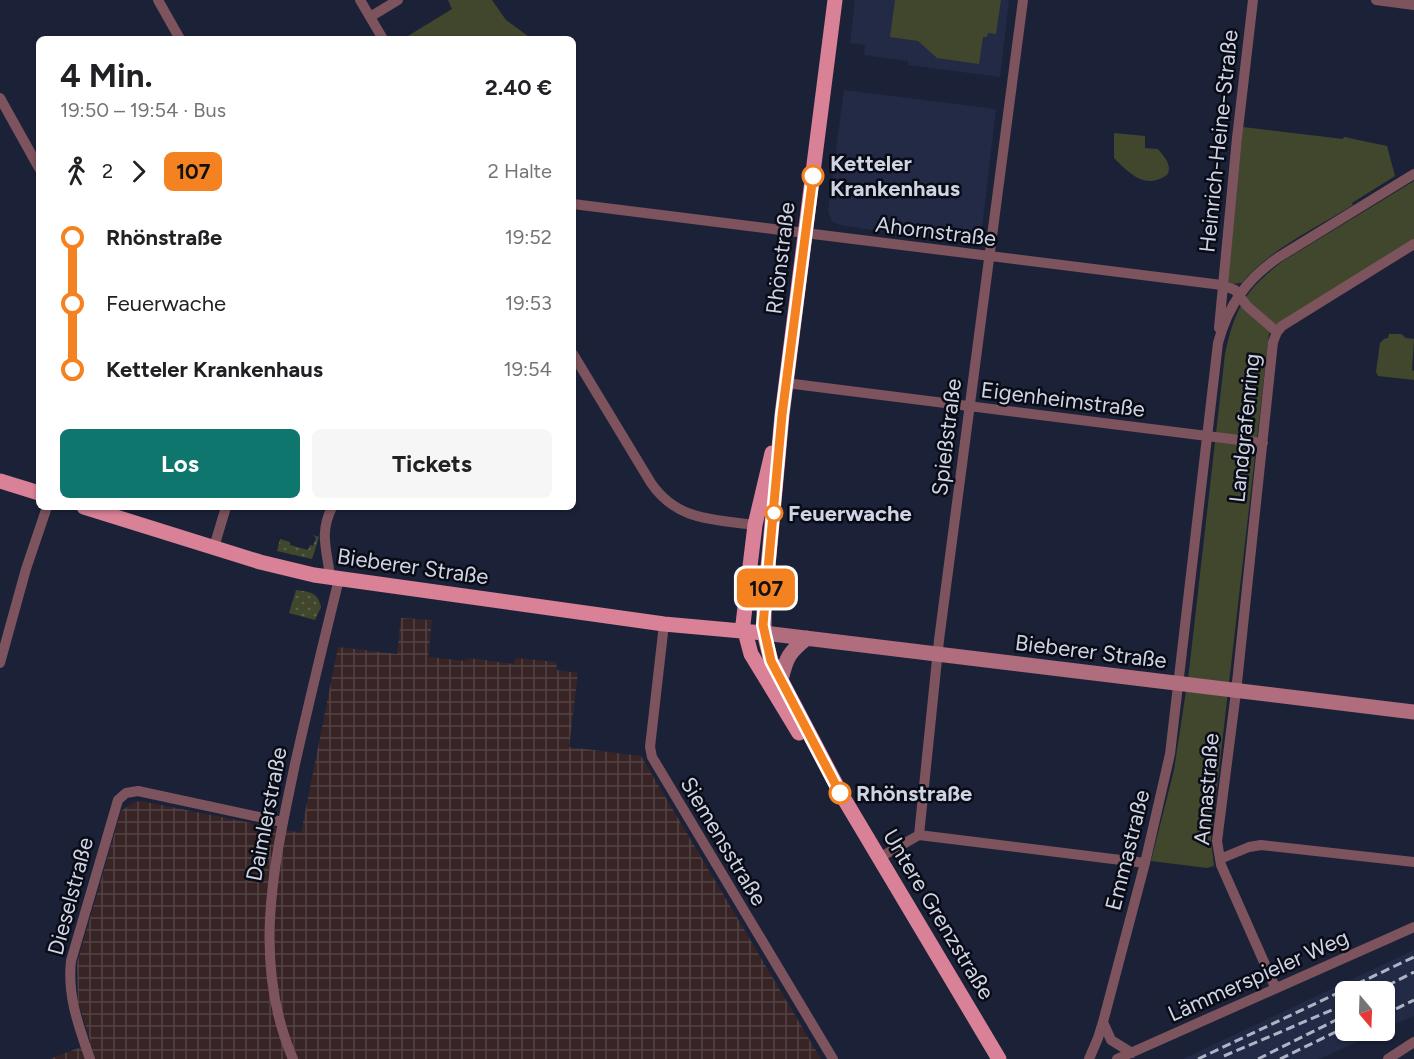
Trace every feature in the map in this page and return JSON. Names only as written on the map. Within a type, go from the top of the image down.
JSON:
[{"type":"main road","name":"Rhönstraße","points":[[764,633],[764,610],[782,415],[835,0]]},
{"type":"main road","name":"Rhönstraße","points":[[744,631],[743,615],[755,525],[782,415]]},
{"type":"main road","points":[[0,481],[36,492]]},
{"type":"main road","name":"Bieberer Straße","points":[[94,510],[280,567],[334,578],[664,624],[764,633]]},
{"type":"main road","name":"Untere Grenzstraße","points":[[744,631],[748,646],[758,666],[840,792]]},
{"type":"main road","name":"Untere Grenzstraße","points":[[764,633],[771,661],[840,792],[999,1059]]},
{"type":"street","points":[[158,0],[178,36]]},
{"type":"street","points":[[360,0],[381,36]]},
{"type":"street","points":[[370,17],[398,0]]},
{"type":"street","name":"Spießstraße","points":[[919,835],[938,655],[1023,0]]},
{"type":"street","name":"Heinrich-Heine-Straße","points":[[1222,285],[1253,0]]},
{"type":"street","points":[[1376,0],[1414,5]]},
{"type":"street","points":[[0,98],[36,163]]},
{"type":"street","name":"Landgrafenring","points":[[1220,335],[1227,315],[1239,294],[1259,272],[1279,257],[1414,174]]},
{"type":"street","name":"Ahornstraße","points":[[576,204],[1222,285],[1233,288],[1247,306],[1277,332]]},
{"type":"street","name":"Landgrafenring","points":[[1236,692],[1273,342],[1277,332],[1286,323],[1414,244]]},
{"type":"street","name":"Landgrafenring","points":[[1178,685],[1220,335],[1222,285]]},
{"type":"street","points":[[576,359],[663,499],[692,516],[755,525]]},
{"type":"street","name":"Eigenheimstraße","points":[[786,383],[1263,443]]},
{"type":"street","points":[[0,663],[26,569],[46,510]]},
{"type":"street","points":[[214,547],[225,510]]},
{"type":"street","points":[[331,510],[324,533],[334,578]]},
{"type":"street","name":"Daimlerstraße","points":[[293,1059],[274,996],[268,937],[272,876],[334,578]]},
{"type":"street","name":"Siemensstraße","points":[[664,624],[650,747],[652,757],[833,1059]]},
{"type":"street","name":"Bieberer Straße","points":[[764,633],[1414,712]]},
{"type":"street","points":[[782,681],[788,657],[794,648],[807,638]]},
{"type":"street","name":"Emmastraße","points":[[1089,1059],[1103,1022],[1169,761],[1178,685]]},
{"type":"street","name":"Annastraße","points":[[1236,692],[1218,841],[1220,859],[1275,987]]},
{"type":"street","name":"Dieselstraße","points":[[90,1059],[72,999],[70,962],[118,800],[126,793],[138,791],[282,822]]},
{"type":"street","points":[[879,858],[919,835],[1144,863]]},
{"type":"street","points":[[1220,859],[1249,846],[1261,845],[1414,862]]},
{"type":"street","name":"Lämmerspieler Weg","points":[[1118,1059],[1275,987],[1414,927]]},
{"type":"street","points":[[1103,1022],[1111,1040],[1132,1053]]},
{"type":"street","points":[[1388,1059],[1414,1042]]},
{"type":"shaded area","points":[[855,0],[1009,0],[1000,77],[908,65],[908,61],[864,55],[865,45],[850,43]]},
{"type":"shaded area","points":[[844,90],[996,109],[981,236],[973,241],[907,233],[907,236],[841,225],[832,221],[828,211]]},
{"type":"shaded area","points":[[401,618],[432,620],[428,657],[467,661],[468,658],[514,664],[515,658],[557,662],[556,670],[578,673],[569,747],[641,756],[821,1059],[50,1059],[91,1043],[78,1002],[77,963],[121,811],[134,802],[141,801],[301,833],[338,647],[397,654]]},
{"type":"shaded area","points":[[1414,950],[1414,1016],[1395,1025],[1395,981],[1348,981]]},
{"type":"shaded area","points":[[1335,987],[1335,1041],[1360,1041],[1319,1059],[1183,1059]]},
{"type":"green space","points":[[448,0],[492,0],[506,20],[528,36],[408,36],[452,9]]},
{"type":"green space","points":[[895,0],[1001,0],[996,34],[988,33],[987,37],[983,37],[979,64],[937,58],[918,41],[890,37]]},
{"type":"green space","points":[[1243,127],[1343,139],[1344,137],[1387,146],[1395,176],[1352,203],[1353,205],[1279,250],[1265,260],[1242,283],[1232,284],[1228,281]]},
{"type":"green space","points":[[1114,133],[1145,136],[1145,148],[1158,149],[1167,161],[1169,171],[1167,175],[1152,181],[1138,178],[1126,170],[1114,158]]},
{"type":"green space","points":[[1414,181],[1414,240],[1280,322],[1269,334],[1211,840],[1214,866],[1207,868],[1151,861],[1174,770],[1189,671],[1225,354],[1233,324],[1243,301],[1270,271]]},
{"type":"green space","points":[[1389,334],[1401,334],[1406,338],[1414,339],[1412,370],[1414,380],[1378,376],[1376,372],[1380,343],[1388,338]]},
{"type":"green space","points":[[313,535],[319,537],[312,559],[277,551],[280,539],[290,542],[290,545],[308,550],[310,545],[313,546],[316,538]]},
{"type":"green space","points":[[296,590],[309,592],[318,598],[321,607],[315,620],[289,613]]},
{"type":"railway","points":[[1198,1059],[1414,957]]},
{"type":"railway","points":[[1395,982],[1414,972]]},
{"type":"railway","points":[[1395,1010],[1414,1000]]},
{"type":"railway","points":[[1224,1056],[1335,1009]]},
{"type":"railway","points":[[1258,1059],[1335,1020]]},
{"type":"railway","points":[[1280,1059],[1335,1032]]},
{"type":"bus line","name":"107","points":[[813,176],[782,415],[763,625],[771,661],[840,793]]},
{"type":"place","name":"Ketteler Krankenhaus","points":[[813,176]]},
{"type":"place","name":"Feuerwache","points":[[774,513]]},
{"type":"place","name":"Rhönstraße","points":[[840,793]]}]
